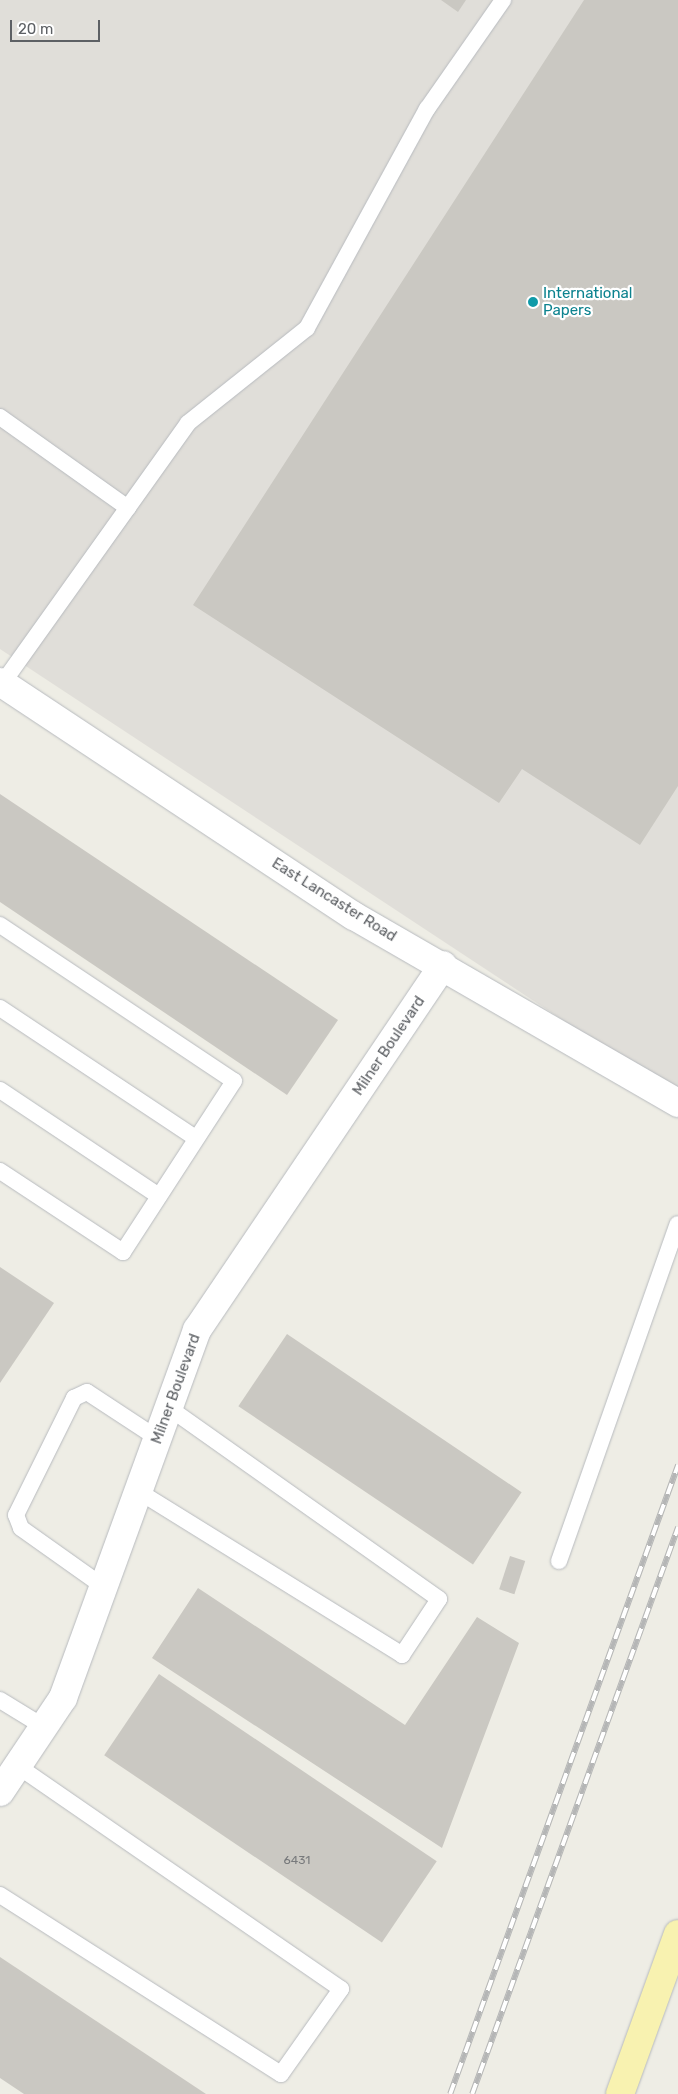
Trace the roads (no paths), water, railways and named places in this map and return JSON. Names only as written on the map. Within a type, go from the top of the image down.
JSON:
[{"type":"main road","points":[[620,2094],[678,1934]]},
{"type":"street","name":"East Lancaster Road","points":[[1,683],[354,916],[443,965],[678,1103]]},
{"type":"street","name":"Milner Boulevard","points":[[0,1792],[63,1698],[197,1330],[443,965]]},
{"type":"lane","points":[[1,683],[188,423],[307,328],[427,109],[503,0]]},
{"type":"lane","points":[[0,417],[128,508]]},
{"type":"lane","points":[[0,925],[234,1081],[123,1252],[0,1171]]},
{"type":"lane","points":[[0,1008],[196,1138]]},
{"type":"lane","points":[[0,1090],[159,1196]]},
{"type":"lane","points":[[559,1561],[678,1224]]},
{"type":"lane","points":[[104,1587],[21,1528],[16,1515],[74,1398],[87,1392],[158,1438]]},
{"type":"lane","points":[[138,1491],[402,1655],[438,1599],[168,1408]]},
{"type":"lane","points":[[0,1700],[44,1727]]},
{"type":"lane","points":[[0,1895],[281,2074],[341,1989],[18,1766]]},
{"type":"railway","points":[[450,2094],[678,1465]]},
{"type":"railway","points":[[472,2094],[678,1527]]},
{"type":"place","name":"International Papers","points":[[533,302]]}]
